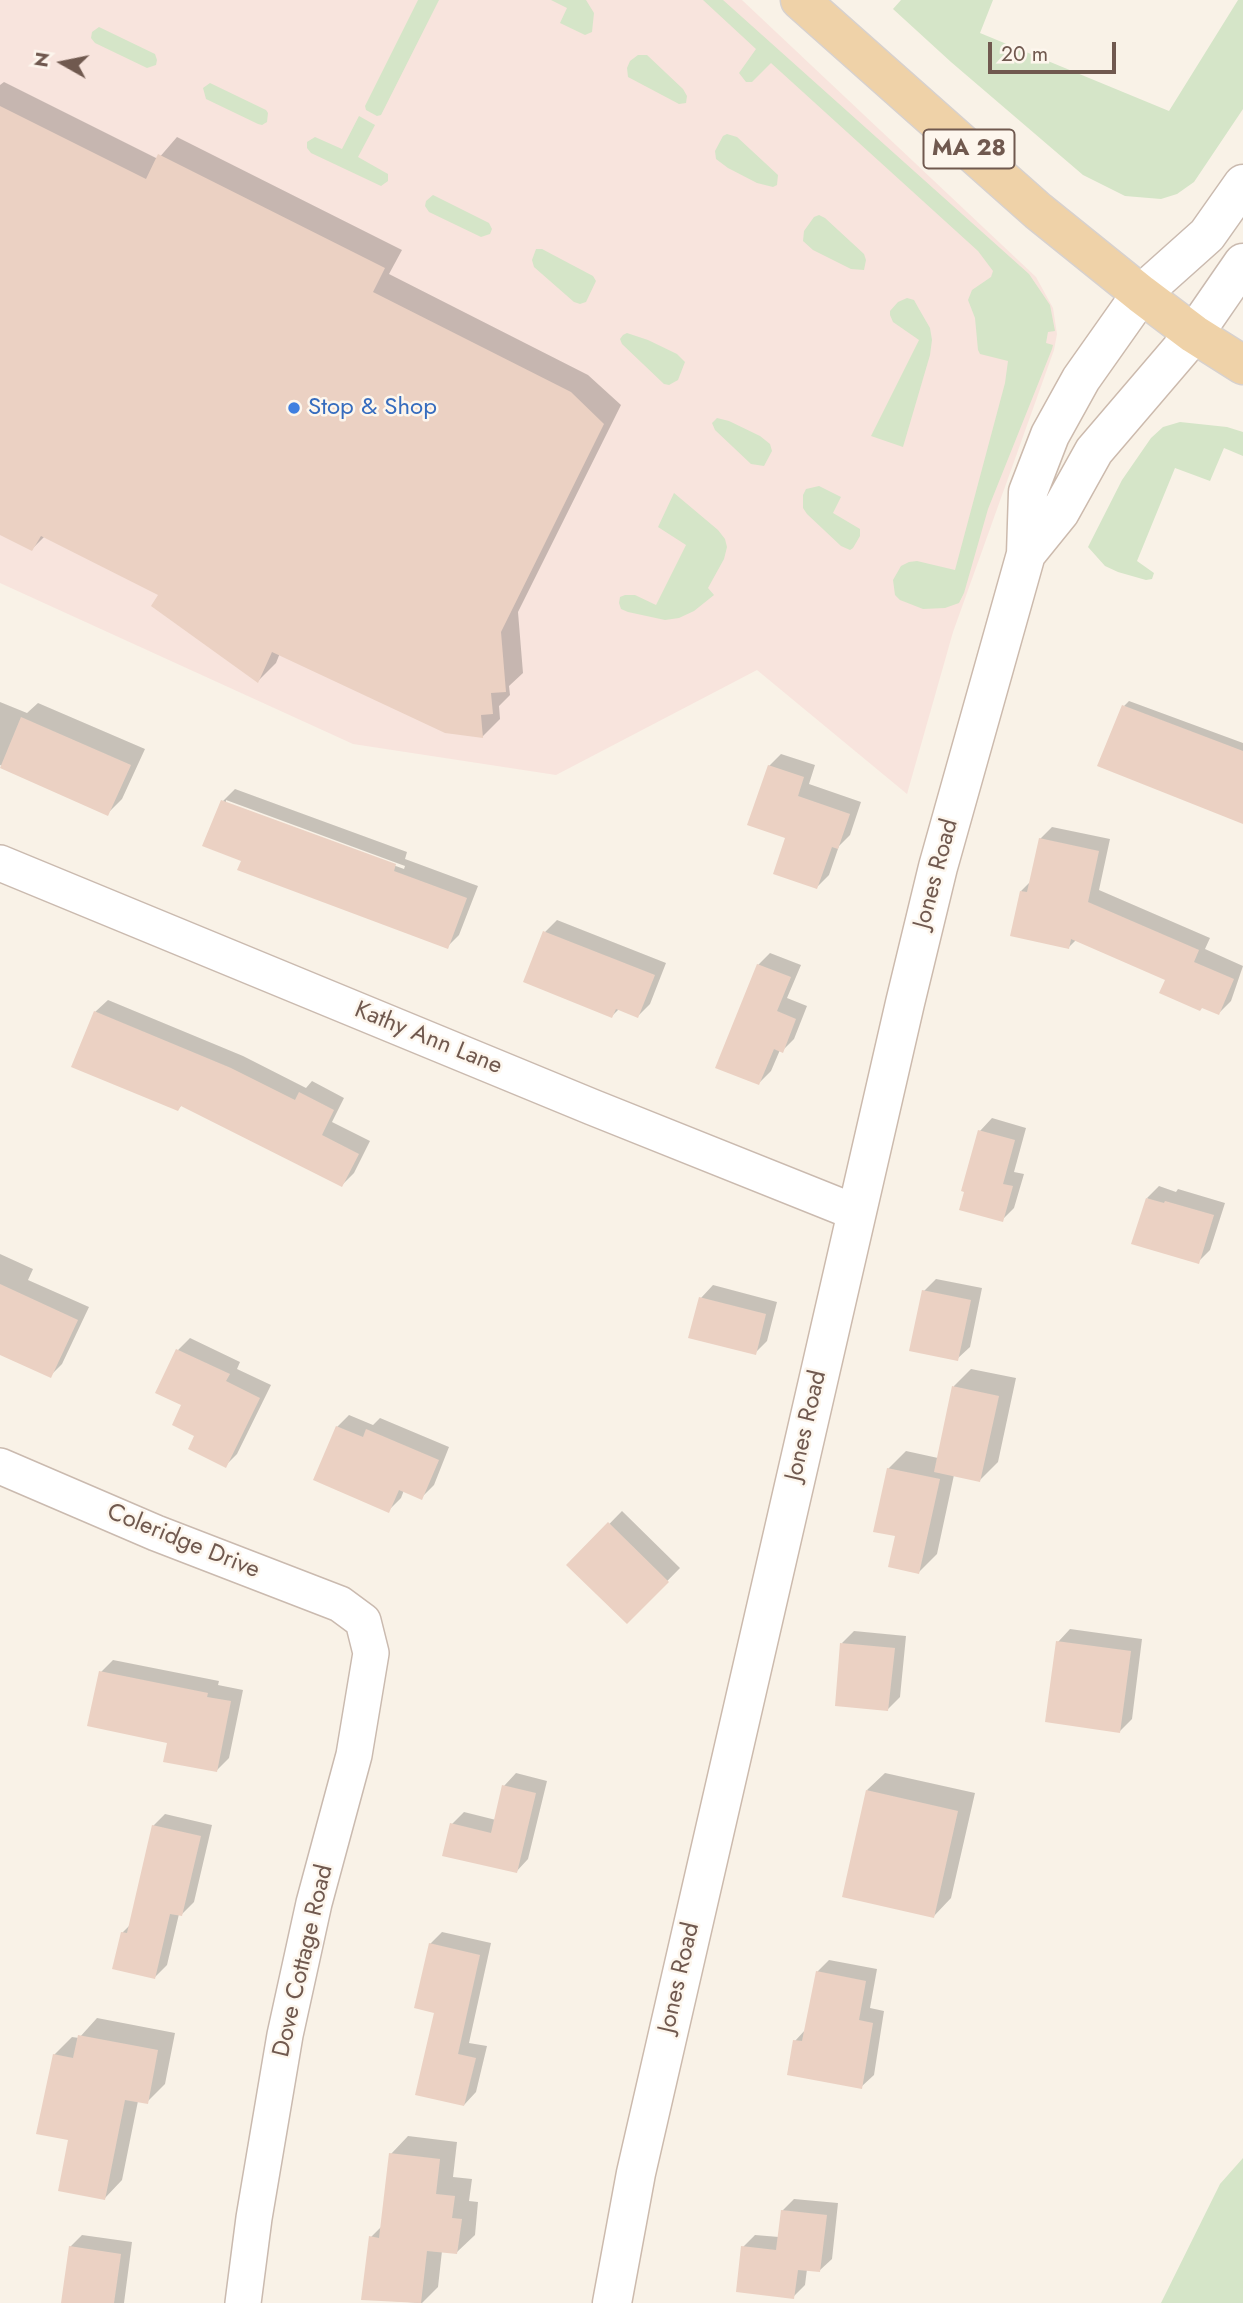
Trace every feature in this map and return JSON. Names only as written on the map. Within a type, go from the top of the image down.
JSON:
[{"type":"main road","name":"MA 28","points":[[800,0],[1038,211],[1194,334],[1243,365]]},
{"type":"main road","name":"Jones Road","points":[[612,2303],[642,2147],[902,1015],[938,867],[1026,554],[1028,492],[1050,435],[1091,362],[1141,294],[1206,235],[1243,184]]},
{"type":"main road","name":"Jones Road","points":[[1026,554],[1060,512],[1094,451],[1194,334],[1243,263]]},
{"type":"street","name":"Kathy Ann Lane","points":[[0,863],[857,1213]]},
{"type":"street","name":"Coleridge Drive","points":[[0,1466],[156,1533],[340,1604],[363,1621]]},
{"type":"street","name":"Dove Cottage Road","points":[[243,2303],[254,2218],[285,2035],[314,1903],[354,1755],[371,1653],[363,1621]]},
{"type":"shaded area","points":[[0,0],[742,0],[1036,277],[1053,308],[1057,334],[1054,350],[953,632],[907,794],[757,670],[556,775],[353,744],[0,583]]},
{"type":"green space","points":[[418,0],[439,0],[381,115],[377,116],[366,110],[365,106]]},
{"type":"green space","points":[[551,0],[586,0],[594,13],[592,32],[585,35],[560,23],[567,8]]},
{"type":"green space","points":[[703,0],[723,0],[1029,274],[1050,305],[1055,331],[1048,332],[1046,343],[1053,345],[1052,349],[988,509],[959,603],[945,608],[923,609],[900,600],[895,595],[893,580],[901,566],[909,562],[917,561],[955,570],[1005,383],[1008,361],[980,354],[975,318],[968,300],[972,290],[991,277],[993,271],[978,251],[771,63],[752,82],[746,82],[739,73],[756,49]]},
{"type":"green space","points":[[901,0],[993,0],[980,33],[1169,111],[1238,0],[1243,0],[1243,109],[1194,182],[1177,194],[1161,199],[1125,196],[1083,175],[951,62],[893,9]]},
{"type":"green space","points":[[99,27],[155,54],[156,65],[147,68],[95,43],[91,38],[92,32]]},
{"type":"green space","points":[[638,55],[647,55],[683,89],[687,96],[686,103],[679,104],[628,77],[627,68],[630,61]]},
{"type":"green space","points":[[210,83],[266,110],[267,122],[258,124],[206,99],[203,88]]},
{"type":"green space","points":[[359,116],[375,125],[358,157],[388,174],[388,181],[381,186],[311,153],[307,148],[307,142],[315,137],[342,149]]},
{"type":"green space","points":[[727,134],[737,137],[778,175],[777,185],[773,187],[757,183],[716,159],[715,151],[723,136]]},
{"type":"green space","points":[[433,195],[489,223],[492,229],[490,234],[481,237],[429,212],[425,206],[426,201]]},
{"type":"green space","points":[[819,215],[864,254],[864,270],[851,269],[813,250],[803,241],[804,231],[814,217]]},
{"type":"green space","points":[[536,249],[542,249],[593,276],[596,281],[586,302],[574,302],[534,267],[532,260]]},
{"type":"green space","points":[[907,298],[914,300],[930,328],[932,340],[903,447],[871,436],[919,340],[893,322],[890,315],[898,302]]},
{"type":"green space","points":[[627,333],[677,354],[685,362],[678,380],[669,385],[664,384],[622,344],[620,339]]},
{"type":"green space","points":[[717,418],[760,436],[770,444],[772,451],[764,466],[751,464],[715,430],[712,423]]},
{"type":"green space","points":[[1180,422],[1227,427],[1243,432],[1243,456],[1224,448],[1210,481],[1175,468],[1137,561],[1154,573],[1152,579],[1146,580],[1105,566],[1088,547],[1122,480],[1151,438],[1163,427]]},
{"type":"green space","points":[[819,486],[841,497],[833,513],[860,529],[860,536],[850,550],[841,546],[803,508],[806,489]]},
{"type":"green space","points":[[674,493],[725,539],[727,547],[724,559],[708,588],[714,595],[694,611],[679,618],[665,620],[628,612],[621,609],[619,603],[620,597],[625,595],[635,595],[656,605],[686,545],[658,527]]},
{"type":"green space","points":[[1243,2158],[1243,2303],[1161,2303],[1220,2184]]},
{"type":"building","name":"Stop & Shop","points":[[0,106],[146,179],[158,154],[385,268],[373,292],[571,392],[604,424],[501,632],[506,692],[491,693],[493,714],[481,715],[483,738],[445,733],[272,652],[258,683],[151,606],[158,595],[41,536],[32,551],[0,535]]},
{"type":"building","points":[[1122,705],[1243,751],[1243,824],[1097,766]]},
{"type":"building","points":[[21,717],[131,765],[108,816],[0,768]]},
{"type":"building","points":[[768,765],[804,777],[798,796],[850,814],[838,849],[832,847],[817,889],[773,874],[785,838],[747,825]]},
{"type":"building","points":[[221,800],[396,864],[394,871],[467,898],[448,949],[237,870],[241,861],[202,846]]},
{"type":"building","points":[[1039,838],[1099,851],[1088,902],[1199,950],[1194,962],[1234,979],[1219,1015],[1202,1008],[1200,1011],[1159,993],[1165,980],[1071,939],[1069,949],[1010,936],[1020,891],[1027,892]]},
{"type":"building","points":[[543,931],[655,975],[638,1018],[616,1009],[612,1018],[523,982]]},
{"type":"building","points":[[757,964],[791,977],[777,1011],[796,1019],[783,1053],[774,1049],[759,1085],[715,1068]]},
{"type":"building","points":[[94,1011],[231,1068],[295,1100],[299,1092],[334,1110],[322,1135],[359,1154],[342,1187],[181,1106],[178,1111],[71,1067]]},
{"type":"building","points":[[978,1130],[1015,1140],[1003,1184],[1013,1186],[1003,1222],[959,1210],[964,1192],[961,1191]]},
{"type":"building","points":[[1146,1198],[1214,1215],[1199,1264],[1131,1244]]},
{"type":"building","points":[[0,1284],[78,1320],[51,1378],[0,1355]]},
{"type":"building","points":[[922,1290],[971,1300],[958,1361],[909,1351]]},
{"type":"building","points":[[699,1297],[766,1314],[756,1355],[688,1338]]},
{"type":"building","points":[[176,1349],[230,1374],[226,1381],[260,1398],[226,1468],[188,1449],[194,1436],[172,1425],[181,1405],[155,1393]]},
{"type":"building","points":[[952,1386],[999,1396],[980,1482],[934,1472]]},
{"type":"building","points":[[336,1426],[363,1437],[366,1429],[439,1460],[422,1500],[399,1490],[389,1513],[313,1480]]},
{"type":"building","points":[[887,1468],[940,1479],[919,1574],[888,1567],[895,1536],[873,1532]]},
{"type":"building","points":[[608,1522],[669,1582],[627,1624],[566,1565]]},
{"type":"building","points":[[1056,1641],[1131,1651],[1120,1733],[1045,1722]]},
{"type":"building","points":[[840,1643],[895,1648],[888,1711],[835,1706]]},
{"type":"building","points":[[99,1671],[208,1693],[207,1697],[231,1701],[217,1772],[163,1762],[167,1743],[87,1726]]},
{"type":"building","points":[[502,1785],[536,1793],[517,1873],[442,1856],[450,1823],[491,1833]]},
{"type":"building","points":[[866,1790],[958,1811],[934,1918],[842,1897]]},
{"type":"building","points":[[152,1825],[201,1836],[182,1916],[170,1914],[155,1979],[112,1969],[121,1932],[127,1933]]},
{"type":"building","points":[[429,1943],[480,1955],[458,2054],[476,2058],[464,2106],[415,2095],[434,2013],[414,2008]]},
{"type":"building","points":[[816,1971],[866,1981],[859,2020],[873,2023],[862,2089],[787,2075],[793,2040],[802,2041]]},
{"type":"building","points":[[78,2035],[158,2050],[148,2104],[125,2100],[105,2200],[58,2191],[68,2140],[36,2134],[53,2054],[73,2058]]},
{"type":"building","points":[[389,2153],[440,2159],[436,2194],[455,2196],[452,2218],[462,2219],[457,2254],[427,2251],[421,2303],[361,2300],[369,2236],[379,2238]]},
{"type":"building","points":[[781,2210],[827,2215],[820,2272],[798,2270],[794,2299],[736,2292],[741,2246],[776,2250]]},
{"type":"building","points":[[69,2246],[121,2254],[114,2303],[61,2303]]},
{"type":"place","name":"Stop & Shop","points":[[294,408]]}]
